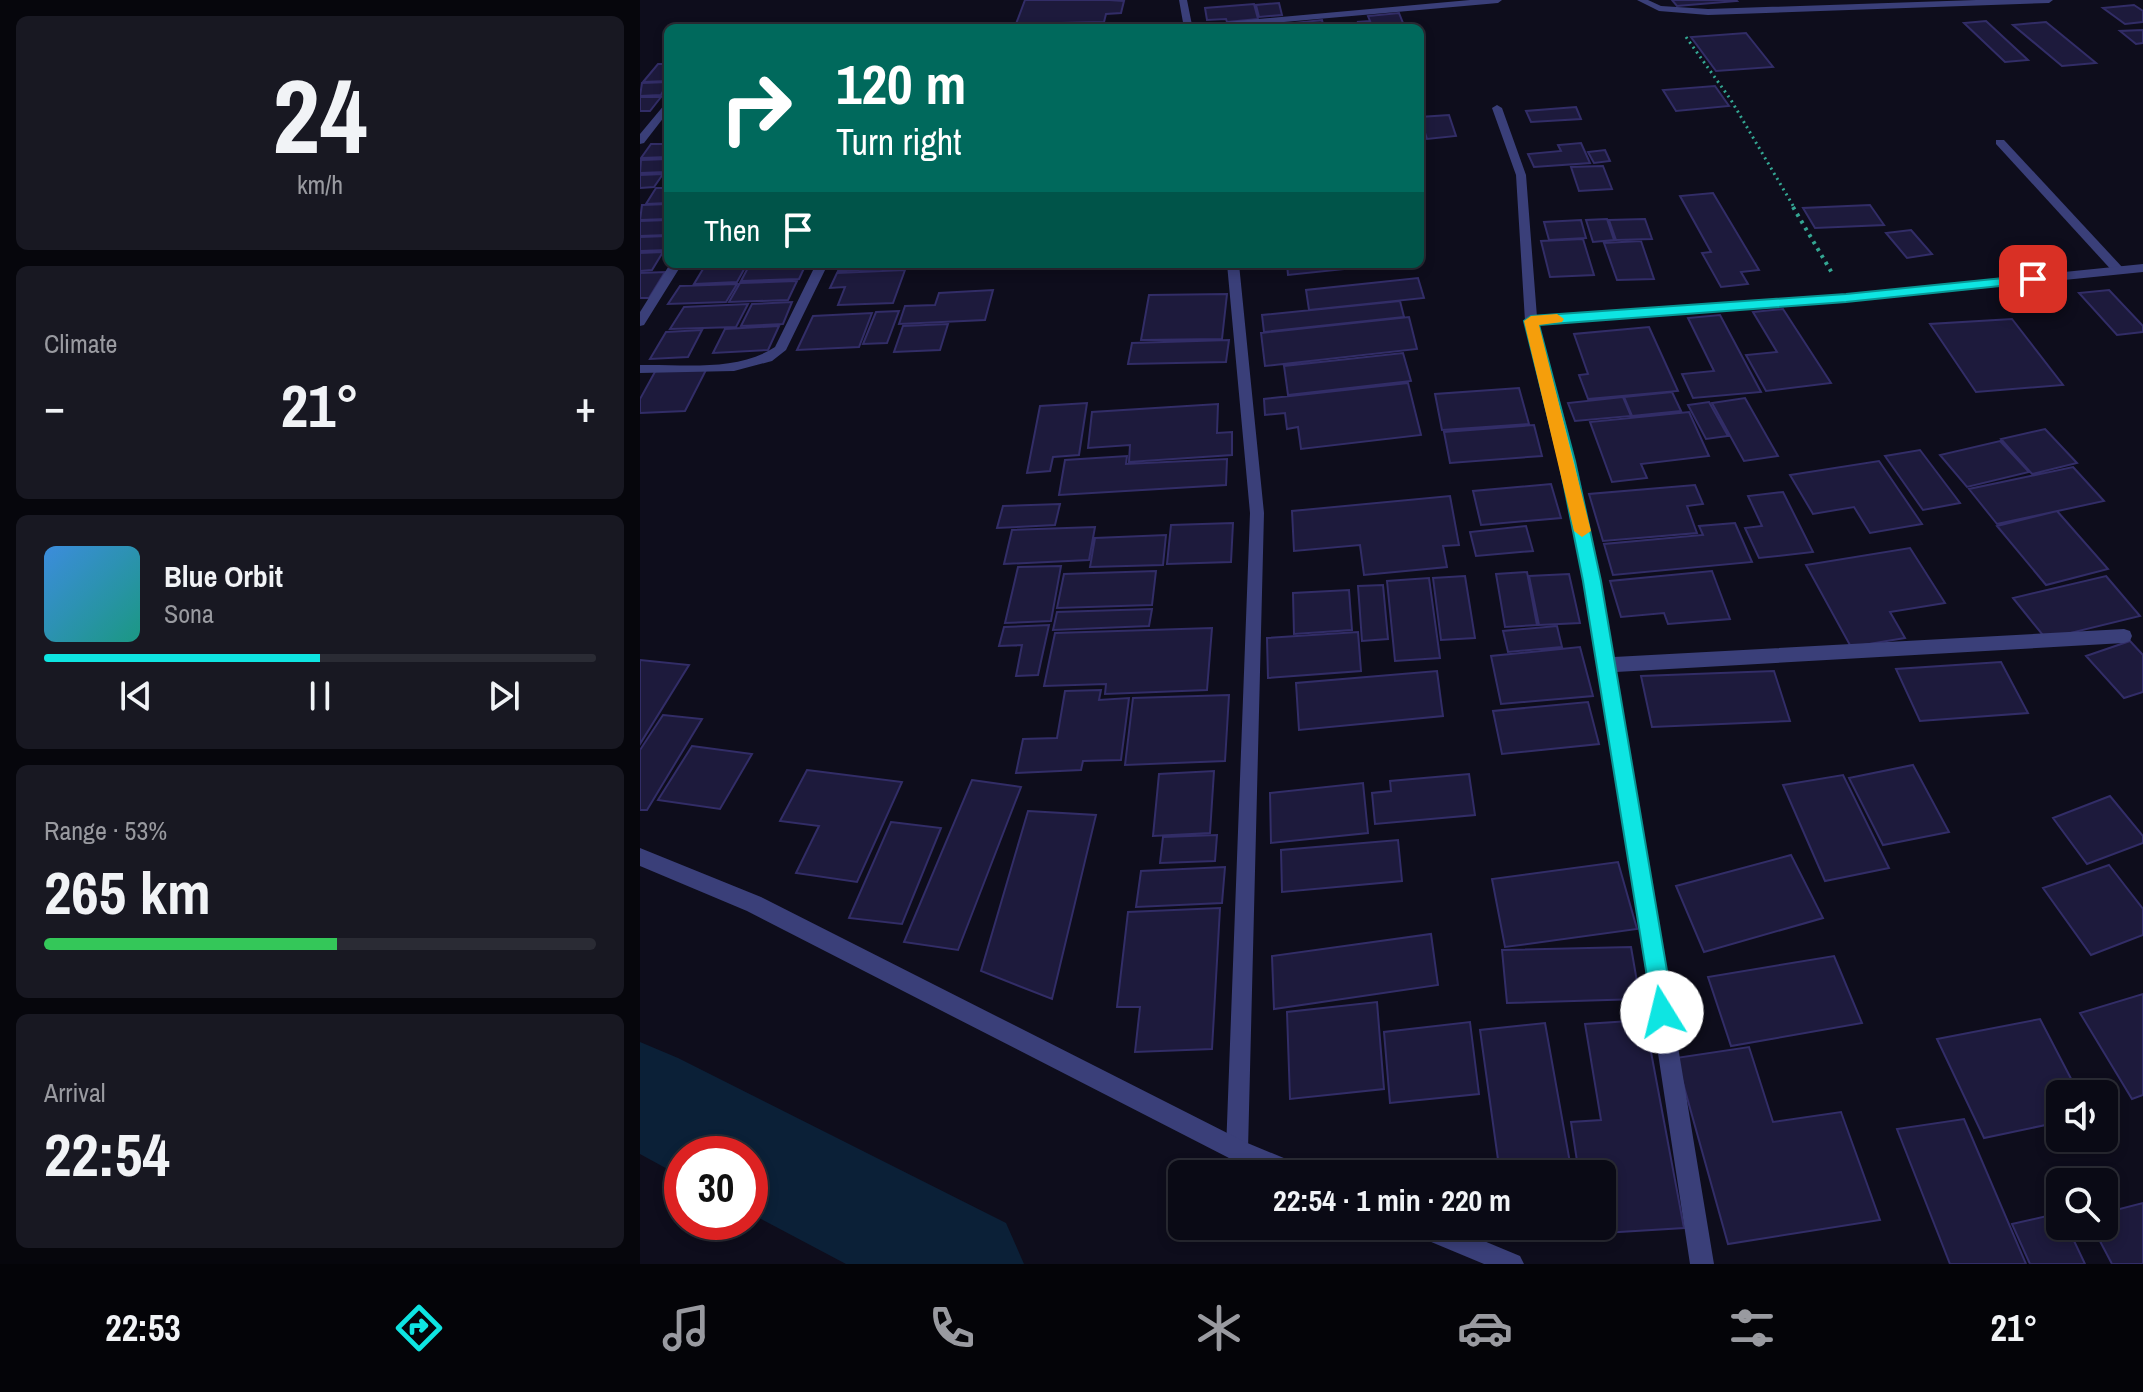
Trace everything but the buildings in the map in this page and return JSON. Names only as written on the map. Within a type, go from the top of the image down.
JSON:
[{"type":"street","points":[[1183,0],[1187,24]]},
{"type":"street","points":[[1232,24],[1498,0]]},
{"type":"street","points":[[1641,0],[1674,11],[2049,0]]},
{"type":"street","points":[[1497,108],[1521,175],[1531,321],[1570,475],[1607,665],[1702,1264]]},
{"type":"street","points":[[640,141],[664,111]]},
{"type":"street","points":[[2000,142],[2119,271]]},
{"type":"street","points":[[640,322],[674,268]]},
{"type":"street","points":[[640,369],[751,364],[773,357],[780,350],[820,268]]},
{"type":"street","points":[[1233,268],[1257,513],[1237,1150]]},
{"type":"street","points":[[1531,321],[1846,298],[2143,268]]},
{"type":"street","points":[[1607,665],[2124,636]]},
{"type":"street","points":[[640,857],[754,904],[1261,1160]]},
{"type":"street","points":[[1454,1240],[1512,1264]]},
{"type":"path","points":[[1674,11],[1679,27],[1731,100],[1846,298]]},
{"type":"waterway","points":[[640,1096],[965,1264]]},
{"type":"slow traffic","points":[[1557,319],[1531,321],[1582,531]]},
{"type":"route","points":[[1662,1012],[1592,581],[1567,461],[1531,321],[1846,298],[2033,279]]}]
